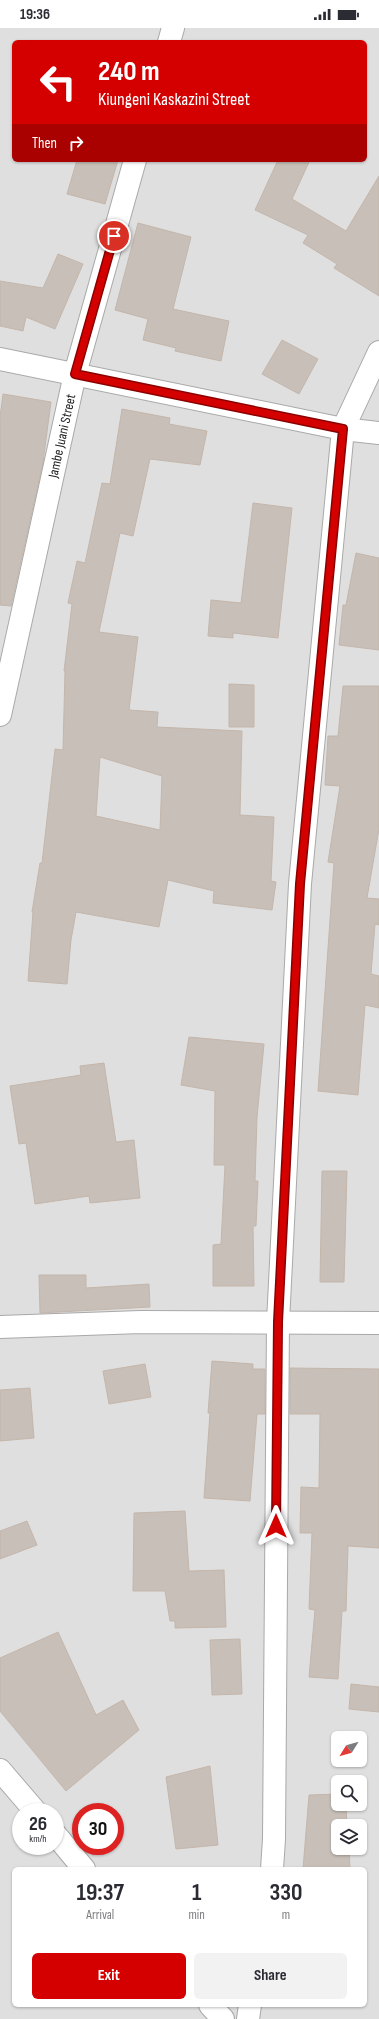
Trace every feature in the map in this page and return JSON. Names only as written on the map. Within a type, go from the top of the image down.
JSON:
[{"type":"street","points":[[169,40],[173,28]]},
{"type":"street","name":"Jambe Juani Street","points":[[0,715],[75,374],[134,162]]},
{"type":"street","points":[[272,1867],[274,1839],[278,1322],[300,884],[343,429],[379,352]]},
{"type":"street","points":[[0,359],[343,429],[379,433]]},
{"type":"street","points":[[0,1327],[141,1322],[379,1323]]},
{"type":"street","points":[[0,1770],[28,1803]]},
{"type":"street","points":[[64,1845],[82,1867]]},
{"type":"street","points":[[212,2007],[223,2019]]},
{"type":"street","points":[[248,2019],[250,2007]]},
{"type":"shaded area","points":[[0,28],[379,28],[379,2019],[0,2019]]},
{"type":"building","points":[[76,162],[117,162],[105,204],[67,194]]},
{"type":"building","points":[[277,162],[309,162],[292,199],[346,231],[379,176],[379,296],[334,268],[337,264],[303,243],[308,235],[255,210]]},
{"type":"building","points":[[138,223],[191,237],[173,309],[229,321],[221,361],[175,351],[176,348],[143,340],[148,319],[115,310]]},
{"type":"building","points":[[58,254],[83,264],[55,329],[26,317],[23,331],[0,326],[0,281],[43,288]]},
{"type":"building","points":[[282,340],[318,359],[299,394],[262,374]]},
{"type":"building","points":[[3,394],[51,402],[43,462],[11,606],[0,605],[0,417]]},
{"type":"building","points":[[122,409],[170,418],[169,424],[207,431],[200,465],[150,459],[133,536],[120,533],[99,632],[138,637],[129,710],[158,712],[157,727],[242,731],[240,815],[274,817],[271,881],[276,882],[272,910],[213,903],[214,891],[168,880],[159,927],[76,912],[71,940],[67,984],[28,981],[32,912],[40,863],[42,863],[55,749],[63,750],[64,671],[72,604],[68,603],[77,561],[85,563],[102,483],[110,484]],"holes":[[[100,757],[162,776],[160,830],[96,816]]]},
{"type":"building","points":[[253,503],[292,508],[278,638],[233,633],[233,638],[208,636],[211,600],[241,603]]},
{"type":"building","points":[[356,553],[379,558],[379,650],[339,645],[343,605],[346,605]]},
{"type":"building","points":[[229,684],[254,685],[254,727],[229,727]]},
{"type":"building","points":[[343,686],[379,686],[379,829],[367,898],[379,899],[379,925],[375,924],[371,974],[379,976],[379,1008],[365,1005],[358,1095],[318,1091],[334,863],[328,862],[340,786],[325,785],[328,736],[338,736]]},
{"type":"building","points":[[189,1037],[264,1044],[257,1117],[255,1181],[258,1181],[256,1226],[253,1226],[254,1286],[213,1286],[213,1245],[221,1244],[225,1165],[214,1165],[215,1091],[181,1085]]},
{"type":"building","points":[[104,1063],[116,1142],[134,1140],[140,1198],[90,1203],[89,1196],[35,1204],[26,1143],[19,1144],[10,1086],[81,1075],[80,1066]]},
{"type":"building","points":[[322,1171],[347,1171],[344,1282],[320,1282]]},
{"type":"building","points":[[39,1275],[86,1275],[86,1288],[149,1284],[150,1307],[40,1313]]},
{"type":"building","points":[[212,1361],[253,1364],[253,1369],[265,1369],[265,1414],[257,1414],[250,1501],[204,1498]]},
{"type":"building","points":[[145,1364],[151,1397],[109,1404],[103,1371]]},
{"type":"building","points":[[290,1368],[379,1369],[379,1548],[348,1546],[346,1611],[342,1611],[338,1679],[309,1677],[315,1610],[309,1609],[312,1533],[300,1533],[301,1487],[319,1488],[320,1414],[290,1414]]},
{"type":"building","points":[[30,1388],[34,1438],[0,1441],[0,1390]]},
{"type":"building","points":[[185,1511],[189,1571],[224,1570],[226,1627],[175,1628],[175,1621],[170,1621],[165,1591],[133,1591],[134,1513]]},
{"type":"building","points":[[27,1521],[37,1545],[0,1559],[0,1531]]},
{"type":"building","points":[[58,1632],[96,1715],[123,1700],[139,1730],[66,1791],[0,1711],[0,1658]]},
{"type":"building","points":[[240,1639],[242,1694],[212,1695],[210,1640]]},
{"type":"building","points":[[351,1684],[379,1687],[379,1712],[349,1709]]},
{"type":"building","points":[[210,1766],[218,1845],[176,1849],[166,1777]]},
{"type":"building","points":[[331,1794],[331,1811],[346,1811],[347,1819],[331,1819],[331,1855],[349,1855],[350,1867],[303,1867],[309,1795]]},
{"type":"route","points":[[114,236],[75,374],[343,429],[300,884],[278,1322],[276,1526]]}]
